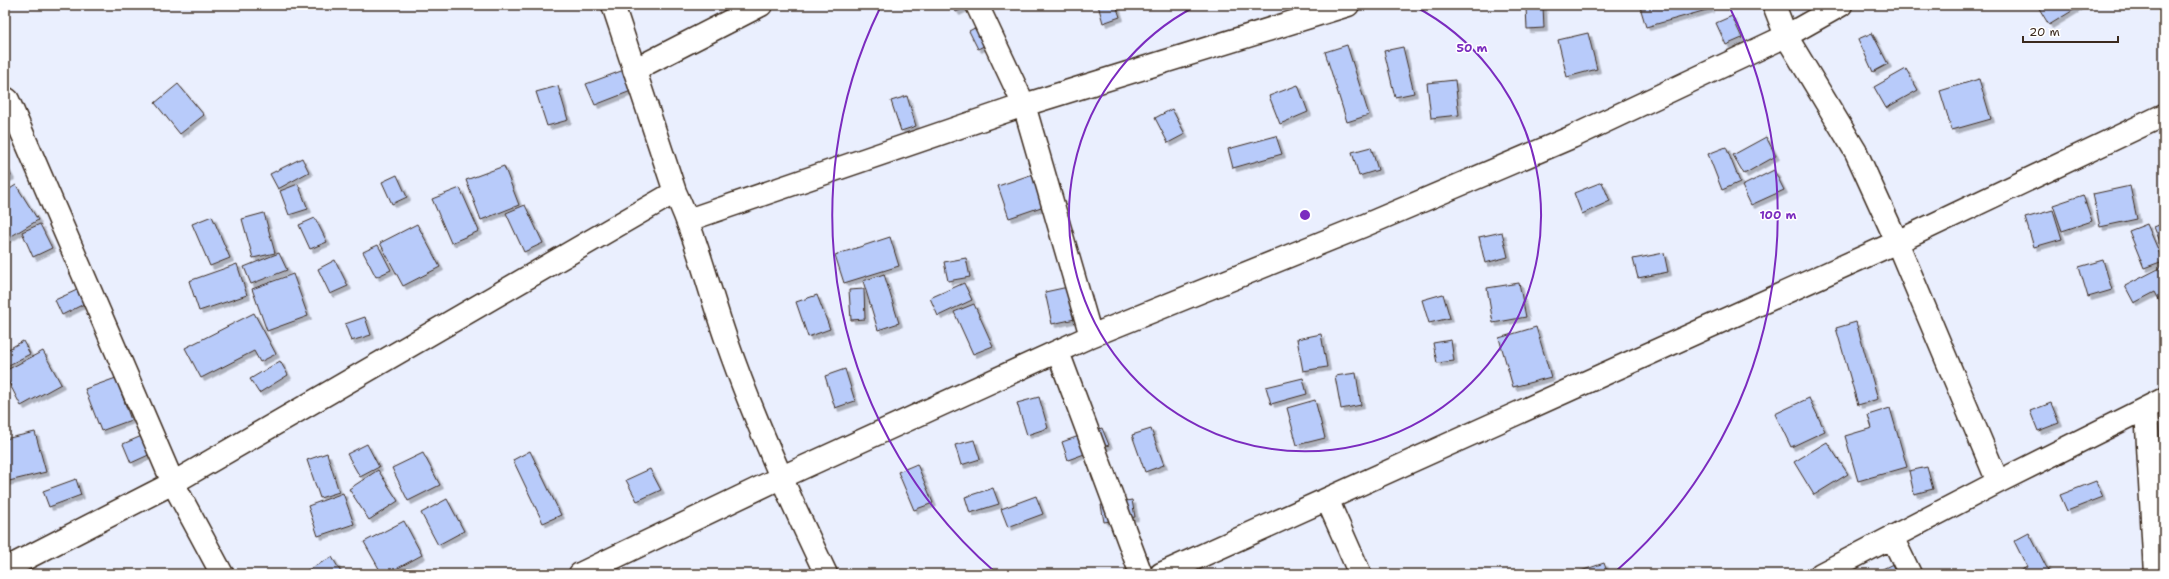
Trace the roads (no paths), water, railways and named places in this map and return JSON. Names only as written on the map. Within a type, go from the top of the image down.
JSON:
[{"type":"street","points":[[613,5],[675,192],[688,220],[726,340],[780,478],[826,574]]},
{"type":"street","points":[[634,70],[761,5]]},
{"type":"street","points":[[978,5],[1024,105],[1091,336]]},
{"type":"street","points":[[688,220],[1024,105],[1348,5]]},
{"type":"street","points":[[1774,5],[1786,36],[1856,152],[1897,242],[1998,482]]},
{"type":"street","points":[[580,574],[780,478],[1091,336],[1363,226],[1572,137],[1786,36],[1841,5]]},
{"type":"street","points":[[5,98],[8,100],[173,483],[222,574]]},
{"type":"street","points":[[1161,574],[1897,242],[2164,115]]},
{"type":"street","points":[[5,569],[173,483],[675,192]]},
{"type":"street","points":[[1058,352],[1140,574]]},
{"type":"street","points":[[1821,574],[1998,482],[2155,404],[2155,574]]},
{"type":"street","points":[[1326,499],[1360,574]]},
{"type":"street","points":[[1892,537],[1910,574]]}]
